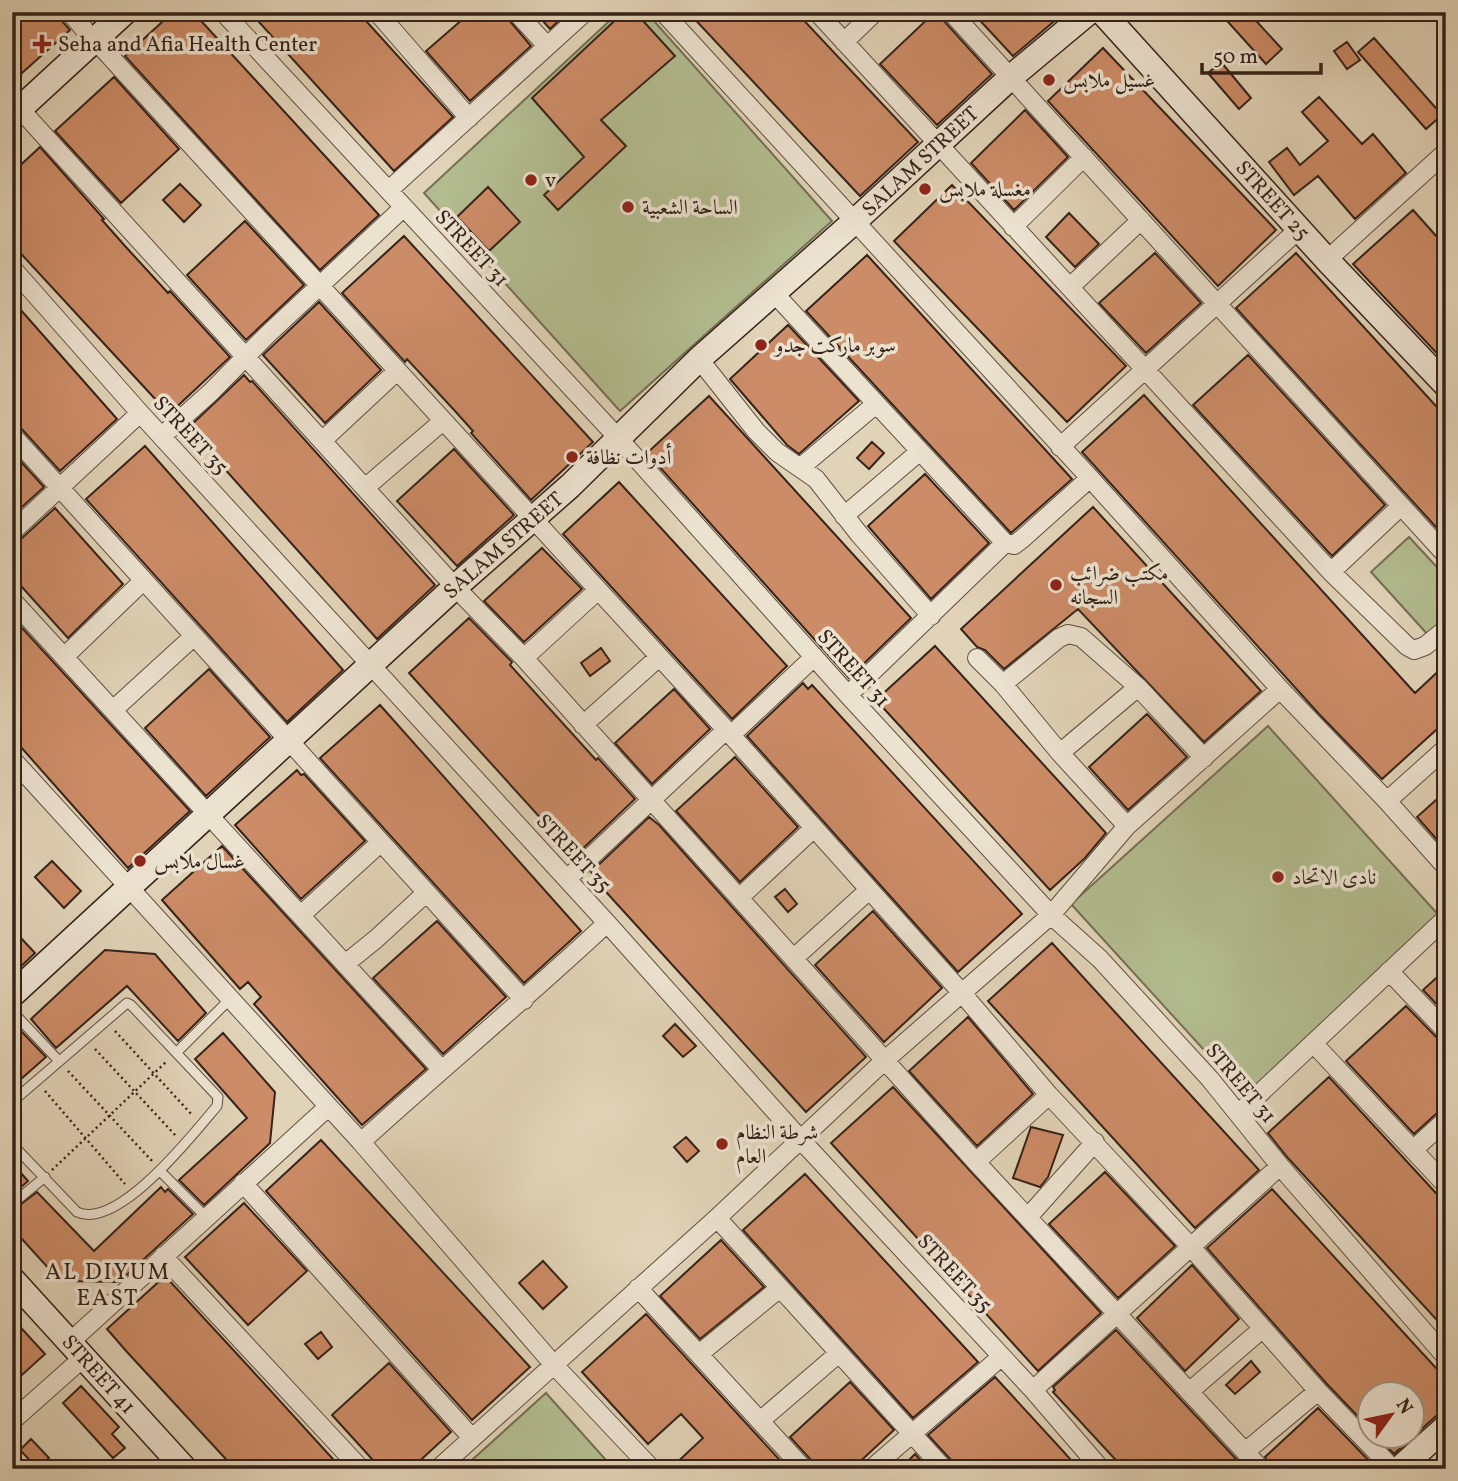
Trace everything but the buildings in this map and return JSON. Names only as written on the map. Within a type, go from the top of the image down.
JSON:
[{"type":"street","points":[[125,12],[88,23],[15,107],[455,587],[524,658],[884,1061],[1261,1469]]},
{"type":"street","name":"STREET 31","points":[[223,12],[619,439],[848,695],[1051,915],[1100,959],[1210,1079],[1280,1166],[1446,1357]]},
{"type":"street","points":[[377,12],[469,118]]},
{"type":"street","points":[[516,12],[548,46]]},
{"type":"street","points":[[388,190],[584,12]]},
{"type":"street","points":[[663,12],[1280,689],[1446,867]]},
{"type":"street","points":[[817,12],[1331,572],[1414,650],[1425,646],[1446,629]]},
{"type":"street","points":[[844,42],[875,12]]},
{"type":"street","points":[[951,12],[1446,555]]},
{"type":"street","name":"SALAM STREET","points":[[12,995],[208,812],[532,520],[699,359],[855,221],[1011,77],[1089,12]]},
{"type":"street","name":"STREET 25","points":[[1102,12],[1327,260],[1446,385]]},
{"type":"street","points":[[88,23],[397,371],[729,733],[961,992],[1049,1096],[1095,1142],[1318,1391],[1393,1469]]},
{"type":"street","points":[[1327,260],[1445,155]]},
{"type":"street","points":[[1013,227],[1084,157]]},
{"type":"street","points":[[162,436],[404,207]]},
{"type":"street","points":[[1070,286],[1141,220]]},
{"type":"street","points":[[1060,447],[1299,229]]},
{"type":"street","name":"STREET 35","points":[[12,268],[140,413],[567,879],[800,1139],[1033,1391],[1101,1469]]},
{"type":"street","points":[[773,292],[1004,543],[1014,545],[1022,539],[1090,478]]},
{"type":"street","points":[[699,359],[756,431],[777,452],[816,479],[931,616]]},
{"type":"street","points":[[323,440],[397,371]]},
{"type":"street","points":[[801,467],[876,404]]},
{"type":"street","points":[[12,532],[140,413]]},
{"type":"street","points":[[366,487],[443,421]]},
{"type":"street","points":[[12,435],[524,1000]]},
{"type":"street","points":[[845,516],[919,452]]},
{"type":"street","points":[[1331,572],[1401,506]]},
{"type":"street","points":[[848,695],[1004,543]]},
{"type":"street","points":[[64,657],[143,581]]},
{"type":"street","points":[[524,658],[597,590]]},
{"type":"street","points":[[12,600],[441,1069]]},
{"type":"street","points":[[1003,684],[1059,638],[1068,634],[1081,637],[1138,687],[1205,758]]},
{"type":"street","points":[[113,710],[193,637]]},
{"type":"street","points":[[583,725],[659,657]]},
{"type":"street","points":[[567,879],[650,801],[814,657]]},
{"type":"street","points":[[977,658],[1127,826]]},
{"type":"street","points":[[1060,754],[1138,687]]},
{"type":"street","points":[[438,1469],[717,1218],[884,1061],[1051,915],[1127,826],[1280,689]]},
{"type":"street","points":[[1387,802],[1446,748]]},
{"type":"street","points":[[12,760],[130,886],[361,1142],[555,1364],[652,1469]]},
{"type":"street","points":[[739,898],[814,828]]},
{"type":"street","points":[[301,915],[380,843]]},
{"type":"street","points":[[794,958],[869,890]]},
{"type":"street","points":[[345,964],[426,893]]},
{"type":"street","points":[[1238,1114],[1446,918]]},
{"type":"street","points":[[361,1142],[441,1069],[524,1000],[607,923]]},
{"type":"street","points":[[1389,971],[1446,1031]]},
{"type":"street","points":[[1313,1043],[1446,1185]]},
{"type":"street","points":[[976,1162],[1049,1096]]},
{"type":"street","points":[[12,1421],[163,1256],[328,1107]]},
{"type":"street","points":[[1413,1150],[1446,1120]]},
{"type":"street","points":[[1029,1216],[1095,1142]]},
{"type":"street","points":[[1033,1391],[1280,1166]]},
{"type":"street","points":[[243,1184],[472,1438]]},
{"type":"street","points":[[717,1218],[944,1469]]},
{"type":"street","points":[[163,1256],[361,1469]]},
{"type":"street","name":"STREET 41","points":[[12,1279],[185,1469]]},
{"type":"street","points":[[638,1288],[804,1469]]},
{"type":"street","points":[[699,1354],[780,1288]]},
{"type":"street","points":[[1190,1391],[1262,1328]]},
{"type":"street","points":[[760,1421],[838,1354]]},
{"type":"street","points":[[871,1469],[1001,1357]]},
{"type":"street","points":[[1245,1452],[1318,1391]]},
{"type":"street","points":[[1399,1469],[1446,1427]]},
{"type":"street","points":[[12,1464],[16,1469]]},
{"type":"lane","points":[[177,1052],[230,999]]},
{"type":"lane","points":[[12,1102],[127,1003],[218,1097],[217,1106],[184,1145],[134,1195],[90,1215],[77,1212],[12,1144]]},
{"type":"lane","points":[[12,1011],[59,1061]]},
{"type":"lane","points":[[160,1171],[206,1217]]},
{"type":"lane","points":[[12,1204],[45,1177]]},
{"type":"path","points":[[106,1021],[201,1124]]},
{"type":"path","points":[[85,1039],[184,1145]]},
{"type":"path","points":[[45,1177],[177,1052]]},
{"type":"path","points":[[59,1061],[160,1171]]},
{"type":"path","points":[[36,1080],[134,1195]]},
{"type":"green space","name":"الساحة الشعبية","points":[[619,12],[646,12],[832,221],[620,411],[424,193]]},
{"type":"green space","points":[[1409,537],[1446,577],[1446,621],[1429,636],[1371,572]]},
{"type":"green space","points":[[1268,726],[1442,919],[1245,1095],[1071,904]]},
{"type":"green space","points":[[546,1393],[614,1469],[462,1469]]},
{"type":"place","name":"Seha and Afia Health Center","points":[[42,44]]},
{"type":"place","name":"غسيل ملابس","points":[[1049,80]]},
{"type":"place","name":"v","points":[[531,180]]},
{"type":"place","name":"مغسلة ملابس","points":[[925,189]]},
{"type":"place","name":"الساحة الشعبية","points":[[628,207]]},
{"type":"place","name":"سوبر ماركت جدو","points":[[761,345]]},
{"type":"place","name":"أدوات نظافة","points":[[572,457]]},
{"type":"place","name":"مكتب ضرائب السجانه","points":[[1056,585]]},
{"type":"place","name":"غسال ملابس","points":[[140,861]]},
{"type":"place","name":"نادى الاتحاد","points":[[1278,877]]},
{"type":"place","name":"شرطة النظام العام","points":[[722,1144]]},
{"type":"district","name":"AL DIYUM EAST","points":[[108,1284]]}]
